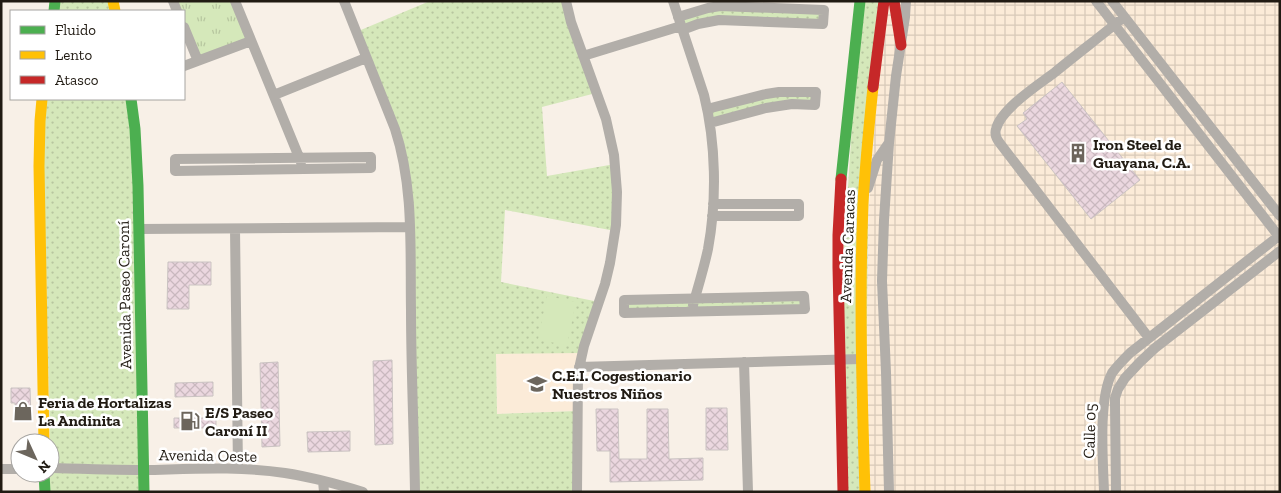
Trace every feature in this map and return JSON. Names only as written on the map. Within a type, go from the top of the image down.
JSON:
[{"type":"street","points":[[235,1],[303,168]]},
{"type":"street","points":[[344,1],[401,146],[407,177],[410,227],[415,492]]},
{"type":"street","points":[[566,1],[571,22],[606,119],[614,155],[617,201],[616,225],[610,263],[579,367],[577,492]]},
{"type":"street","points":[[673,1],[707,109],[713,160],[713,204],[708,248],[692,311]]},
{"type":"street","name":"Avenida Caracas","points":[[843,492],[838,235],[841,181],[860,1]]},
{"type":"street","name":"Avenida Caracas","points":[[865,492],[861,288],[863,203],[884,1]]},
{"type":"street","points":[[894,1],[901,45]]},
{"type":"street","points":[[888,492],[882,281],[884,220],[889,143],[906,1]]},
{"type":"street","points":[[1096,1],[1114,25],[1279,237],[1149,338],[1002,146],[995,134],[1000,119],[1014,105],[1114,25],[1124,17]]},
{"type":"street","points":[[1112,1],[1280,216]]},
{"type":"street","points":[[583,56],[680,24],[708,8],[720,6],[824,10],[823,24],[719,20],[698,24],[680,24]]},
{"type":"street","points":[[185,29],[198,60]]},
{"type":"street","points":[[185,66],[252,41]]},
{"type":"street","points":[[274,95],[366,58]]},
{"type":"street","points":[[707,109],[772,93],[791,91],[816,92],[815,105],[792,104],[766,108],[710,123]]},
{"type":"street","points":[[42,100],[39,166],[44,433]]},
{"type":"street","name":"Avenida Paseo Caroní","points":[[131,100],[136,149],[139,229],[144,492]]},
{"type":"street","points":[[863,203],[878,160],[889,143]]},
{"type":"street","points":[[371,157],[371,168],[303,168],[175,171],[175,159],[371,157]]},
{"type":"street","points":[[712,216],[799,216],[799,204],[713,204]]},
{"type":"street","points":[[139,229],[410,227]]},
{"type":"street","points":[[235,229],[238,469]]},
{"type":"street","name":"Calle 05","points":[[1116,492],[1115,398],[1125,378],[1154,348],[1280,251]]},
{"type":"street","points":[[1219,282],[1227,292]]},
{"type":"street","points":[[804,296],[805,309],[624,313],[624,300],[695,299],[804,296]]},
{"type":"street","name":"Calle 05","points":[[1104,492],[1104,405],[1107,388],[1113,372],[1130,353],[1149,338]]},
{"type":"street","points":[[579,367],[862,359]]},
{"type":"street","points":[[744,362],[748,492]]},
{"type":"street","name":"Avenida Oeste","points":[[60,468],[238,469],[284,473],[324,481],[363,492]]},
{"type":"street","points":[[324,481],[324,492]]},
{"type":"shaded area","points":[[884,1],[1280,1],[1280,492],[865,492],[861,310]]},
{"type":"shaded area","name":"C.E.I. Cogestionario Nuestros Niños","points":[[496,353],[582,353],[577,411],[497,414]]},
{"type":"green space","points":[[55,1],[113,1],[115,10],[54,10]]},
{"type":"green space","points":[[173,1],[235,1],[251,41],[198,61],[185,29],[185,10],[177,10]]},
{"type":"green space","points":[[430,1],[566,1],[596,93],[542,107],[547,176],[615,164],[615,231],[505,210],[501,282],[599,302],[582,353],[496,354],[497,414],[577,411],[577,492],[415,492],[407,177],[356,32]]},
{"type":"green space","points":[[860,1],[884,1],[869,131],[865,492],[843,492],[839,326]]},
{"type":"green space","points":[[824,10],[823,24],[729,20],[682,30],[678,17],[696,11]]},
{"type":"green space","points":[[816,92],[815,105],[792,104],[710,123],[707,109],[766,94]]},
{"type":"green space","points":[[42,100],[131,100],[144,492],[45,492],[47,483],[60,483],[60,433],[50,433]]},
{"type":"green space","points":[[547,296],[576,302],[567,345],[538,340]]},
{"type":"green space","points":[[804,296],[805,309],[624,313],[624,300]]},
{"type":"building","name":"Iron Steel de Guayana, C.A.","points":[[1062,82],[1140,180],[1091,219],[1017,126],[1027,119],[1023,113]]},
{"type":"building","points":[[168,262],[211,262],[211,285],[189,285],[189,309],[167,309]]},
{"type":"building","points":[[392,360],[393,444],[375,445],[373,361]]},
{"type":"building","points":[[278,362],[280,446],[262,447],[260,363]]},
{"type":"building","points":[[213,382],[213,396],[175,397],[175,383]]},
{"type":"building","name":"Feria de Hortalizas La Andinita","points":[[11,388],[30,388],[31,420],[16,420],[15,403],[11,403]]},
{"type":"building","points":[[706,408],[727,408],[728,450],[706,450]]},
{"type":"building","points":[[596,409],[618,409],[619,459],[647,459],[647,409],[668,409],[669,459],[703,458],[703,480],[610,482],[610,451],[597,451]]},
{"type":"building","points":[[174,418],[216,418],[216,428],[174,428]]},
{"type":"building","points":[[350,431],[350,451],[308,452],[307,432]]},
{"type":"traffic: fast","points":[[54,10],[55,1]]},
{"type":"traffic: fast","points":[[841,179],[860,1]]},
{"type":"traffic: fast","points":[[131,100],[135,129],[138,186],[144,492]]},
{"type":"traffic: fast","points":[[45,483],[45,492]]},
{"type":"traffic: slow","points":[[113,1],[115,10]]},
{"type":"traffic: slow","points":[[865,492],[861,276],[863,204],[873,87]]},
{"type":"traffic: slow","points":[[42,100],[39,166],[44,433]]},
{"type":"traffic: jam","points":[[873,87],[884,1]]},
{"type":"traffic: jam","points":[[894,1],[901,45]]},
{"type":"traffic: jam","points":[[841,179],[838,267],[843,492]]},
{"type":"place","name":"Iron Steel de Guayana, C.A.","points":[[1078,153]]},
{"type":"place","name":"C.E.I. Cogestionario Nuestros Niños","points":[[537,384]]},
{"type":"place","name":"Feria de Hortalizas La Andinita","points":[[23,411]]},
{"type":"place","name":"E/S Paseo Caroní II","points":[[190,421]]}]
